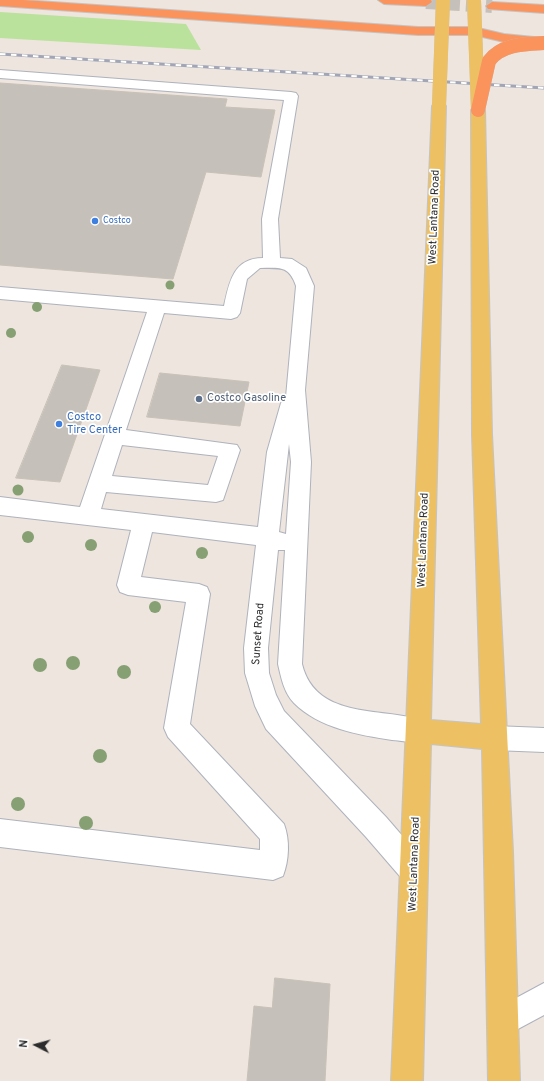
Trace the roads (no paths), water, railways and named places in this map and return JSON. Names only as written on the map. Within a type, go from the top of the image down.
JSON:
[{"type":"highway","points":[[384,0],[426,2]]},
{"type":"highway","points":[[0,2],[418,31],[474,31],[504,38],[544,43]]},
{"type":"highway","points":[[492,6],[544,9]]},
{"type":"highway","points":[[478,110],[489,61],[493,55],[512,48],[544,43]]},
{"type":"main road","name":"West Lantana Road","points":[[407,1081],[443,0]]},
{"type":"main road","points":[[474,0],[478,110],[482,434],[494,738],[504,1081]]},
{"type":"main road","points":[[419,731],[494,738]]},
{"type":"street","points":[[0,74],[291,96],[270,219],[272,263],[256,263],[239,277],[231,313],[0,293]]},
{"type":"street","name":"Sunset Road","points":[[272,263],[286,262],[300,272],[305,286],[295,390],[301,462],[298,547],[290,664],[293,679],[301,691],[316,706],[337,716],[419,731]]},
{"type":"street","points":[[88,516],[157,307]]},
{"type":"street","name":"Sunset Road","points":[[295,390],[277,452],[256,648],[257,673],[264,698],[275,720],[376,827],[414,871]]},
{"type":"street","points":[[98,483],[216,494],[230,450],[114,436]]},
{"type":"street","points":[[0,506],[268,537],[298,547]]},
{"type":"street","points":[[0,833],[273,866],[274,834],[177,728],[199,594],[128,585],[144,522]]},
{"type":"street","points":[[494,738],[544,740]]},
{"type":"street","points":[[503,1022],[544,998]]},
{"type":"tunnel","points":[[426,2],[492,6]]},
{"type":"railway","points":[[0,54],[544,88]]},
{"type":"place","name":"Costco","points":[[95,221]]},
{"type":"place","name":"Costco Gasoline","points":[[199,399]]},
{"type":"place","name":"Costco Tire Center","points":[[59,424]]}]
